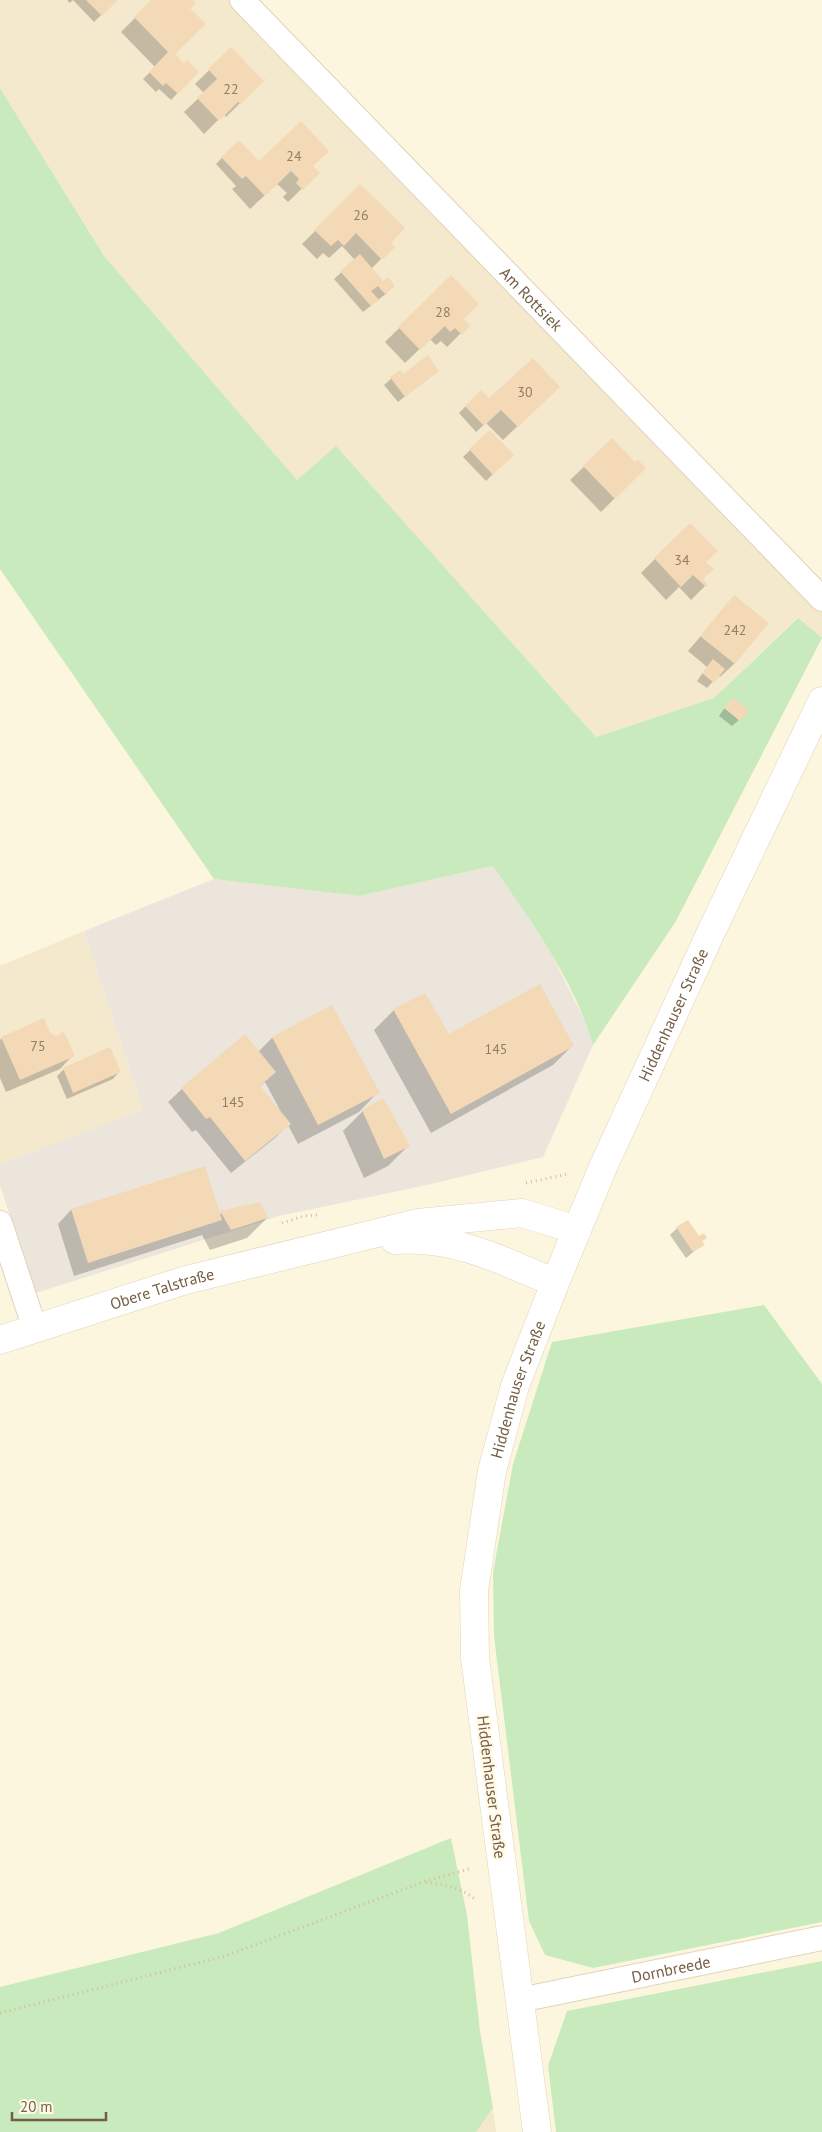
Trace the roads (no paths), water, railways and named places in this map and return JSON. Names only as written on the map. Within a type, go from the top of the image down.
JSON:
[{"type":"main road","name":"Hiddenhauser Straße","points":[[537,2132],[476,1658],[474,1591],[492,1471],[516,1386],[555,1283],[603,1167],[708,939],[822,701]]},
{"type":"main road","name":"Obere Talstraße","points":[[0,1340],[186,1280],[418,1222],[522,1214],[577,1230]]},
{"type":"main road","name":"Obere Talstraße","points":[[326,1246],[419,1238],[467,1247],[555,1283]]},
{"type":"street","name":"Am Rottsiek","points":[[242,0],[822,599]]},
{"type":"street","points":[[0,1222],[35,1329]]},
{"type":"street","name":"Dornbreede","points":[[520,2000],[822,1938]]}]
